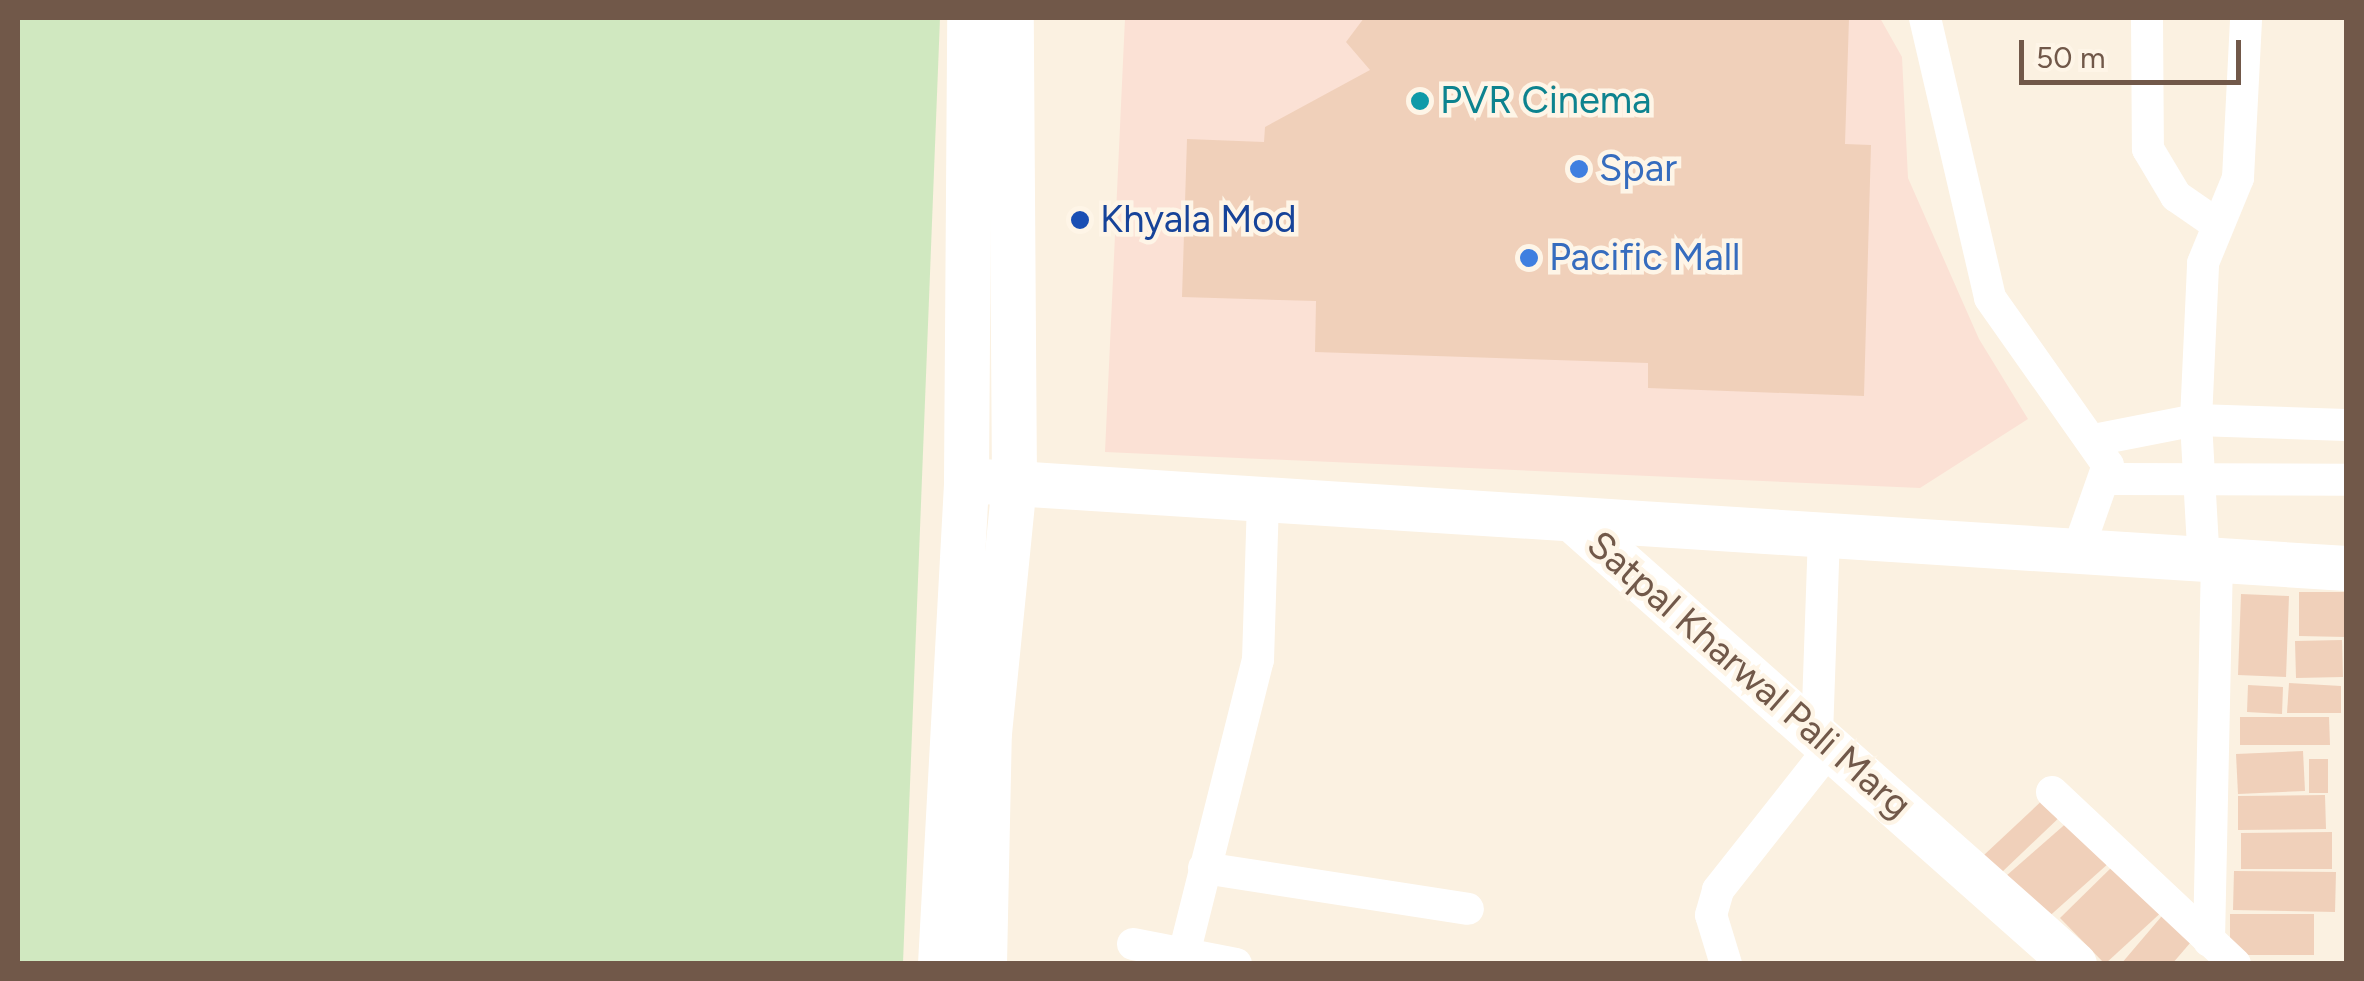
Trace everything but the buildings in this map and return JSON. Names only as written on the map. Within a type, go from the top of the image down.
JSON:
[{"type":"street","points":[[940,964],[966,480],[970,18]]},
{"type":"street","points":[[984,964],[990,732],[1014,482],[1011,18]]},
{"type":"street","points":[[1924,18],[1985,285],[2094,440],[2109,480],[2076,556]]},
{"type":"street","points":[[2146,18],[2148,150],[2176,196],[2218,225]]},
{"type":"street","points":[[2210,941],[2211,566],[2198,477],[2196,420],[2203,263],[2238,178],[2246,18]]},
{"type":"street","points":[[2094,440],[2196,420],[2346,424]]},
{"type":"street","name":"Satpal Kharwal Pali Marg","points":[[966,480],[1574,521],[2074,964]]},
{"type":"street","points":[[2109,480],[2346,480]]},
{"type":"street","points":[[1184,954],[1258,660],[1263,499]]},
{"type":"street","points":[[1574,521],[2211,566],[2346,568]]},
{"type":"street","points":[[1747,964],[1723,954],[1710,915],[1724,878],[1824,741],[1824,538]]},
{"type":"street","points":[[2052,792],[2235,964]]},
{"type":"street","points":[[1204,868],[1468,909]]},
{"type":"street","points":[[1133,944],[1236,964]]},
{"type":"shaded area","name":"Pacific Mall","points":[[1125,18],[1880,18],[1902,57],[1908,178],[1979,339],[2028,419],[1920,488],[1105,452]]},
{"type":"green space","points":[[18,18],[940,18],[903,963],[18,963]]},
{"type":"place","name":"PVR Cinema","points":[[1420,101]]},
{"type":"place","name":"Spar","points":[[1579,169]]},
{"type":"place","name":"Khyala Mod","points":[[1080,220]]},
{"type":"place","name":"Pacific Mall","points":[[1529,258]]}]
